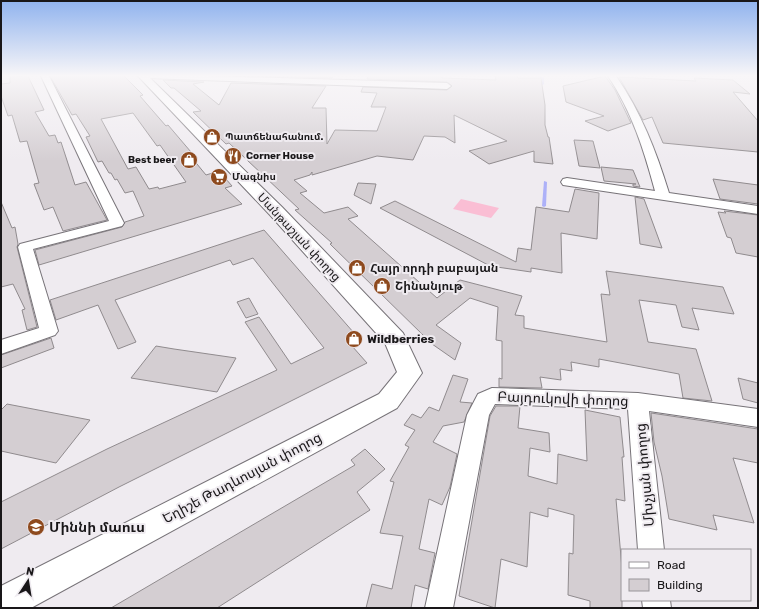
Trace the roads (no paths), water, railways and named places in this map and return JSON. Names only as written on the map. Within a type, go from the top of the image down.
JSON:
[{"type":"street","points":[[1,347],[49,331],[25,247],[117,223],[59,104]]},
{"type":"street","name":"Մանթաշյան փողոց","points":[[171,104],[276,211],[395,339],[410,373]]},
{"type":"street","points":[[630,104],[635,112],[652,155],[663,196]]},
{"type":"street","points":[[568,182],[758,210]]},
{"type":"street","name":"Եղիշե Թադևոսյան փողոց","points":[[1,605],[388,400],[410,373]]},
{"type":"street","name":"Բայդուկովի փողոց","points":[[439,608],[478,415],[485,400],[492,396],[638,401],[758,418]]},
{"type":"street","name":"Մխչյան փողոց","points":[[638,401],[651,549]]},
{"type":"waterway","points":[[544,206],[545,182]]},
{"type":"place","name":"Պատճենահանում.","points":[[212,137]]},
{"type":"place","name":"Corner House","points":[[233,156]]},
{"type":"place","name":"Best beer","points":[[189,160]]},
{"type":"place","name":"Մագնիս","points":[[219,177]]},
{"type":"place","name":"Հայր որդի բաբայան","points":[[357,268]]},
{"type":"place","name":"Շինանյութ","points":[[382,286]]},
{"type":"place","name":"Wildberries","points":[[354,339]]},
{"type":"place","name":"Միննի մաուս","points":[[36,527]]}]
